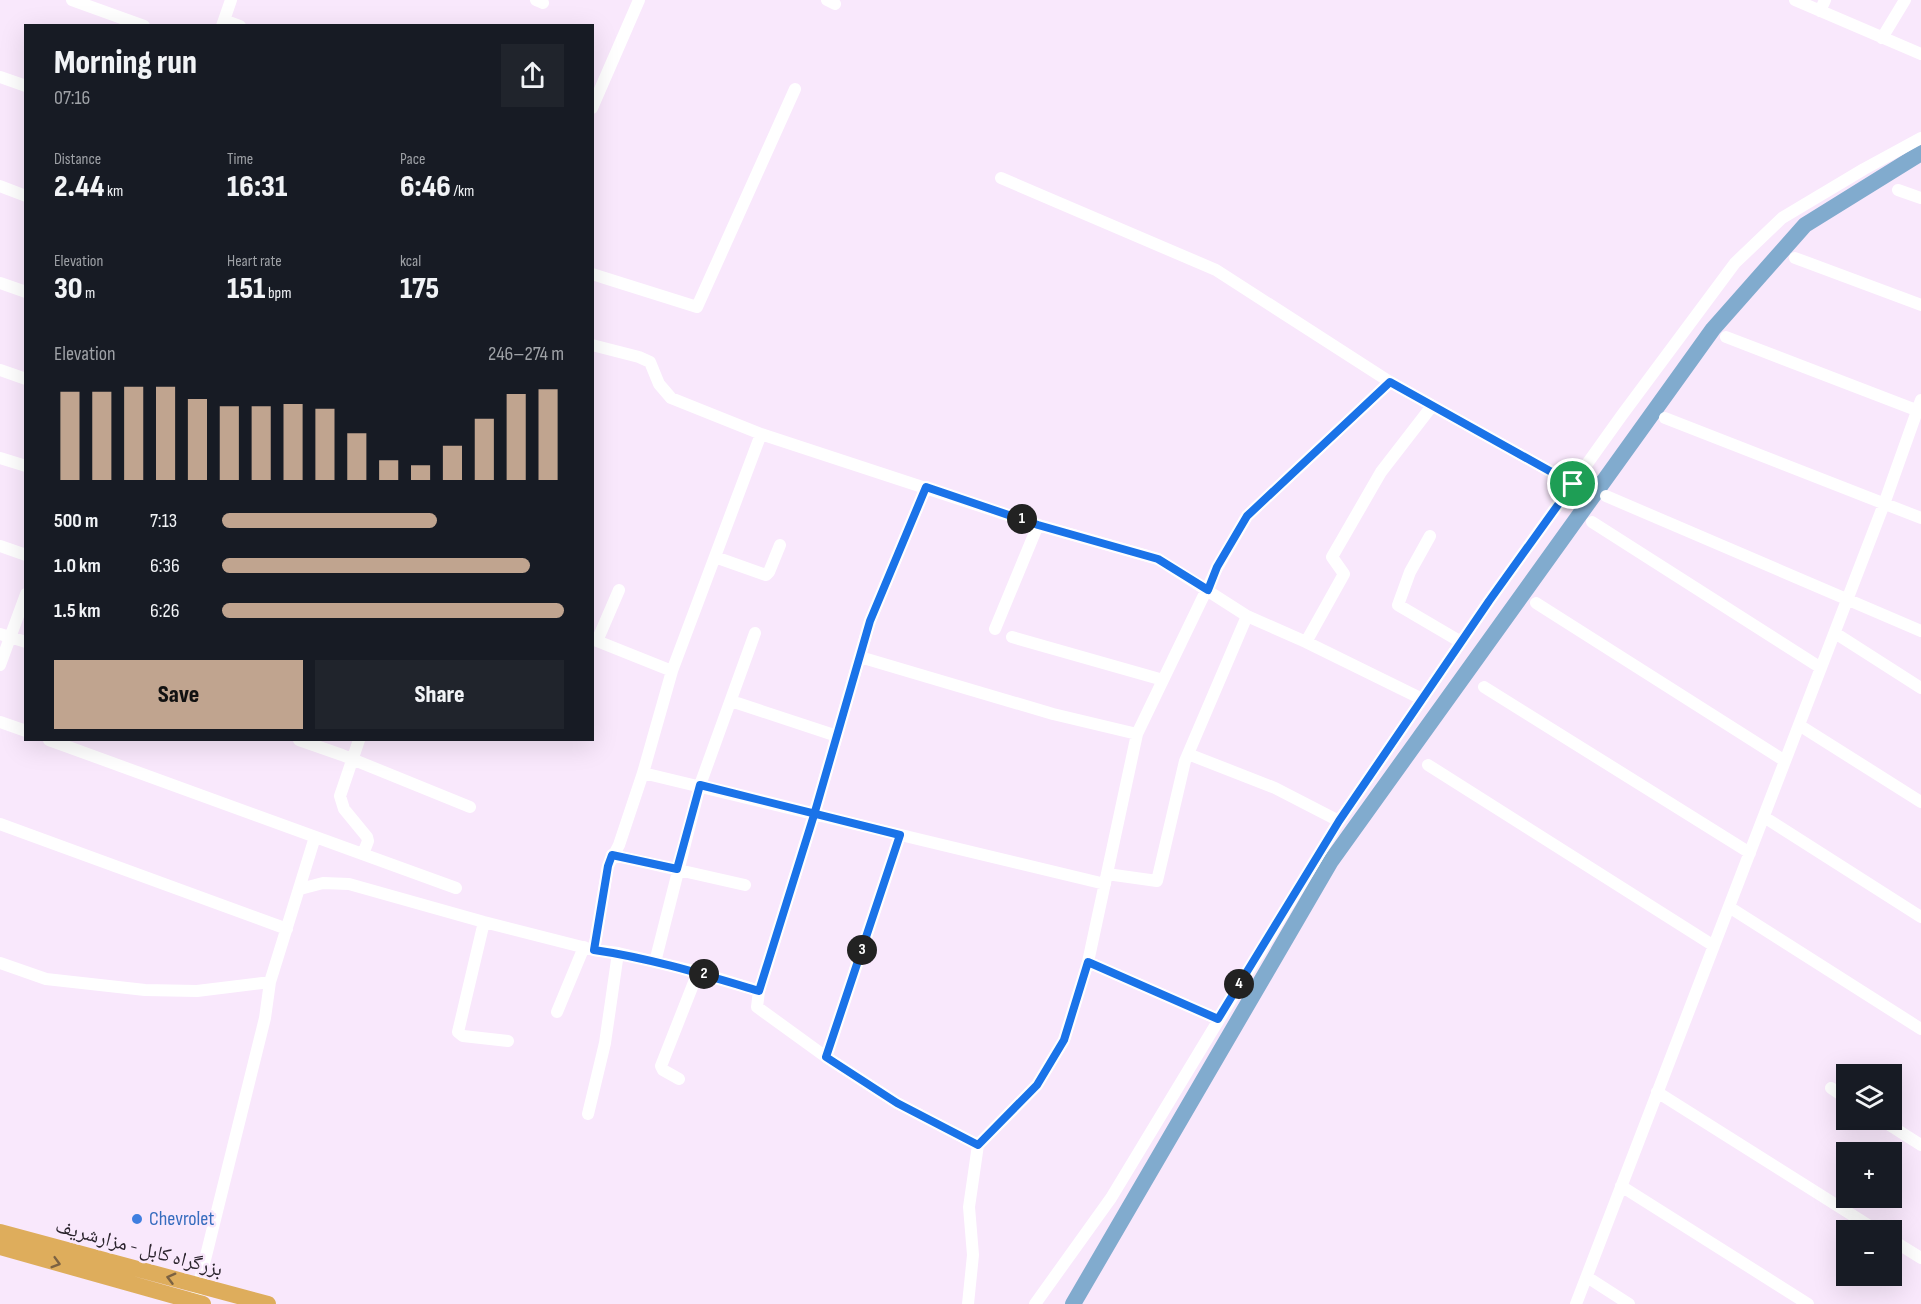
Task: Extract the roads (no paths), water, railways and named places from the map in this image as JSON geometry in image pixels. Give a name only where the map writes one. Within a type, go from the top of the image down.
[{"type":"highway","name":"بزرگراه کابل - مزارشریف","points":[[0,1232],[199,1297]]},
{"type":"highway","name":"بزرگراه کابل - مزارشریف","points":[[0,1247],[199,1297],[268,1304]]},
{"type":"street","points":[[72,0],[138,24]]},
{"type":"street","points":[[223,23],[231,0]]},
{"type":"street","points":[[594,103],[639,0]]},
{"type":"street","points":[[1795,0],[1823,6],[1882,38],[1921,54]]},
{"type":"street","points":[[1882,38],[1905,0]]},
{"type":"street","points":[[0,77],[24,85]]},
{"type":"street","points":[[594,275],[697,307],[795,89]]},
{"type":"street","points":[[1035,1304],[1112,1198],[1339,821],[1461,642],[1573,484],[1735,263],[1782,218],[1921,138]]},
{"type":"street","points":[[1001,178],[1216,270],[1390,382],[1573,484]]},
{"type":"street","points":[[0,186],[24,195]]},
{"type":"street","points":[[1898,190],[1921,198]]},
{"type":"street","points":[[1795,258],[1921,305]]},
{"type":"street","points":[[0,283],[24,291]]},
{"type":"street","points":[[1576,1304],[1919,408],[1726,337]]},
{"type":"street","points":[[594,346],[650,362],[659,384],[671,398],[761,434],[1038,525],[1158,559],[1247,616],[1422,699]]},
{"type":"street","points":[[0,370],[24,378]]},
{"type":"street","points":[[968,1304],[973,1256],[969,1207],[978,1145],[1037,1085],[1064,1040],[1088,962],[1137,734],[1208,590],[1217,567],[1247,516],[1390,382]]},
{"type":"street","points":[[1306,642],[1344,574],[1332,557],[1381,472],[1432,406]]},
{"type":"street","points":[[1665,418],[1921,518]]},
{"type":"street","points":[[557,1012],[589,948],[608,866],[619,845],[643,773],[672,671],[761,434]]},
{"type":"street","points":[[0,458],[24,465]]},
{"type":"street","points":[[926,487],[870,621],[814,815],[759,991],[758,1008],[826,1057],[897,1103],[978,1145]]},
{"type":"street","points":[[1606,496],[1921,631]]},
{"type":"street","points":[[1592,522],[1821,669]]},
{"type":"street","points":[[995,629],[1038,525]]},
{"type":"street","points":[[1430,536],[1410,572],[1398,605],[1461,642]]},
{"type":"street","points":[[715,557],[766,575],[780,545]]},
{"type":"street","points":[[0,546],[24,554]]},
{"type":"street","points":[[619,590],[595,640],[672,671]]},
{"type":"street","points":[[0,666],[5,635],[24,598]]},
{"type":"street","points":[[1536,603],[1785,761]]},
{"type":"street","points":[[643,773],[900,835],[1106,879],[1157,881],[1188,754],[1247,616]]},
{"type":"street","points":[[655,962],[700,785],[755,633]]},
{"type":"street","points":[[1834,633],[1921,688]]},
{"type":"street","points":[[5,635],[24,641]]},
{"type":"street","points":[[1011,637],[1163,680]]},
{"type":"street","points":[[860,657],[1053,714],[1137,734]]},
{"type":"street","points":[[1484,687],[1750,853]]},
{"type":"street","points":[[731,700],[837,736]]},
{"type":"street","points":[[0,722],[24,730]]},
{"type":"street","points":[[1799,725],[1921,802]]},
{"type":"street","points":[[52,741],[456,888]]},
{"type":"street","points":[[302,741],[470,807]]},
{"type":"street","points":[[359,741],[340,802],[367,837],[368,841],[363,854]]},
{"type":"street","points":[[1188,754],[1275,788],[1339,821]]},
{"type":"street","points":[[1428,765],[1714,946]]},
{"type":"street","points":[[1764,817],[1921,917]]},
{"type":"street","points":[[0,824],[287,929]]},
{"type":"street","points":[[826,1057],[900,835]]},
{"type":"street","points":[[199,1297],[265,1018],[270,982],[315,837]]},
{"type":"street","points":[[612,855],[745,885]]},
{"type":"street","points":[[300,889],[323,883],[349,884],[484,922],[698,972],[759,991]]},
{"type":"street","points":[[1729,907],[1921,1029]]},
{"type":"street","points":[[484,922],[458,1032],[463,1036],[508,1041]]},
{"type":"street","points":[[588,1114],[605,1043],[618,953]]},
{"type":"street","points":[[1088,962],[1218,1019]]},
{"type":"street","points":[[0,963],[46,979],[145,990],[197,991],[270,982]]},
{"type":"street","points":[[679,1079],[663,1070],[662,1066],[698,972]]},
{"type":"street","points":[[1831,1088],[1836,1091]]},
{"type":"street","points":[[1658,1092],[1860,1220]]},
{"type":"street","points":[[1897,1130],[1921,1145]]},
{"type":"street","points":[[1621,1186],[1808,1304]]},
{"type":"street","points":[[1902,1246],[1921,1258]]},
{"type":"street","points":[[1587,1277],[1629,1304]]},
{"type":"waterway","points":[[1073,1304],[1331,861],[1713,329],[1805,225],[1921,153]]},
{"type":"place","name":"Chevrolet","points":[[137,1219]]}]
